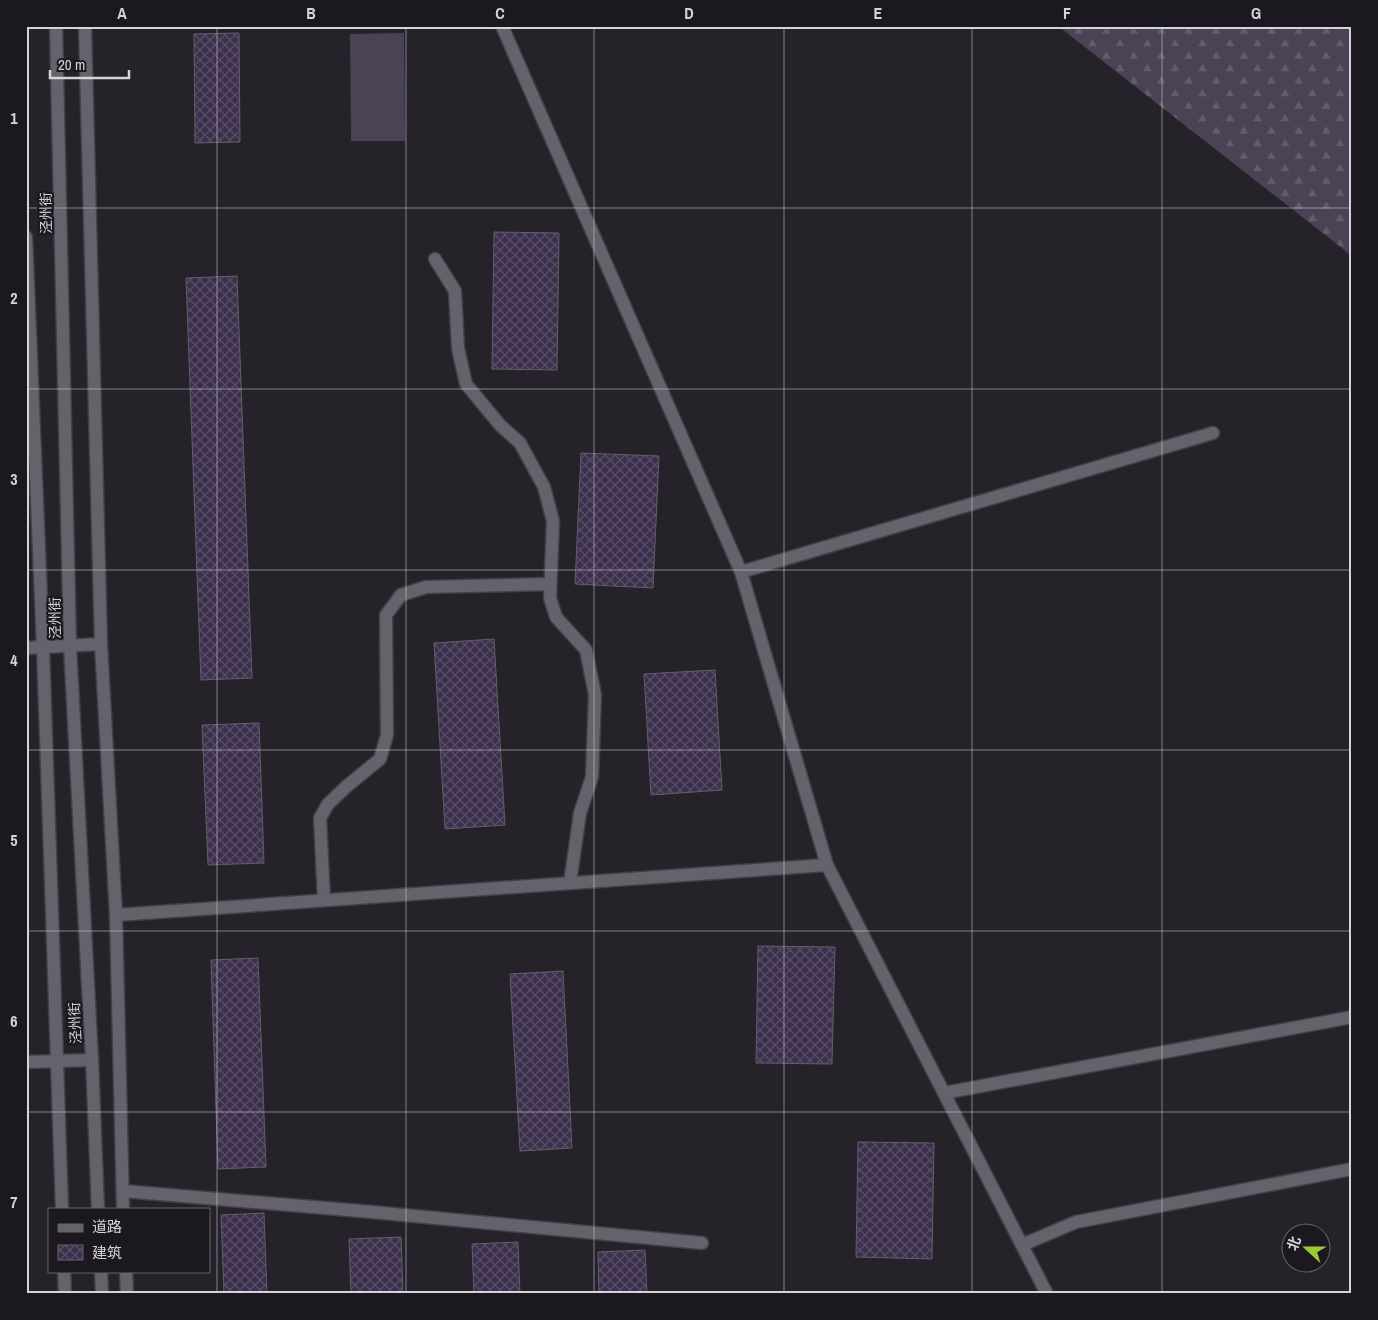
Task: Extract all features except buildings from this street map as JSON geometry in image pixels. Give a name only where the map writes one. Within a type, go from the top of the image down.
[{"type":"street","name":"泾州街","points":[[56,26],[70,646],[98,1208]]},
{"type":"street","points":[[85,26],[101,644],[116,914],[123,1208]]},
{"type":"street","points":[[502,26],[741,572],[827,866],[1047,1294]]},
{"type":"street","points":[[26,237],[43,647],[62,1208]]},
{"type":"street","points":[[436,259],[455,291],[458,348],[466,384],[500,425],[520,443],[544,487],[553,521],[550,598],[556,617],[586,650],[595,696],[592,777],[580,813],[570,883]]},
{"type":"street","points":[[741,572],[1213,433]]},
{"type":"street","points":[[324,900],[320,818],[328,804],[380,760],[387,735],[386,615],[401,595],[426,587],[550,584]]},
{"type":"street","points":[[26,648],[101,644]]},
{"type":"street","points":[[116,914],[827,866]]},
{"type":"street","points":[[944,1093],[1352,1017]]},
{"type":"street","points":[[26,1062],[92,1060]]},
{"type":"street","points":[[1022,1245],[1076,1222],[1352,1169]]},
{"type":"street","points":[[123,1191],[702,1243]]},
{"type":"street","points":[[64,1272],[65,1294]]},
{"type":"street","points":[[101,1272],[102,1294]]},
{"type":"street","points":[[126,1272],[127,1294]]},
{"type":"green space","points":[[1058,26],[1352,26],[1352,256]]},
{"type":"green space","points":[[404,33],[405,141],[351,141],[350,34]]}]
